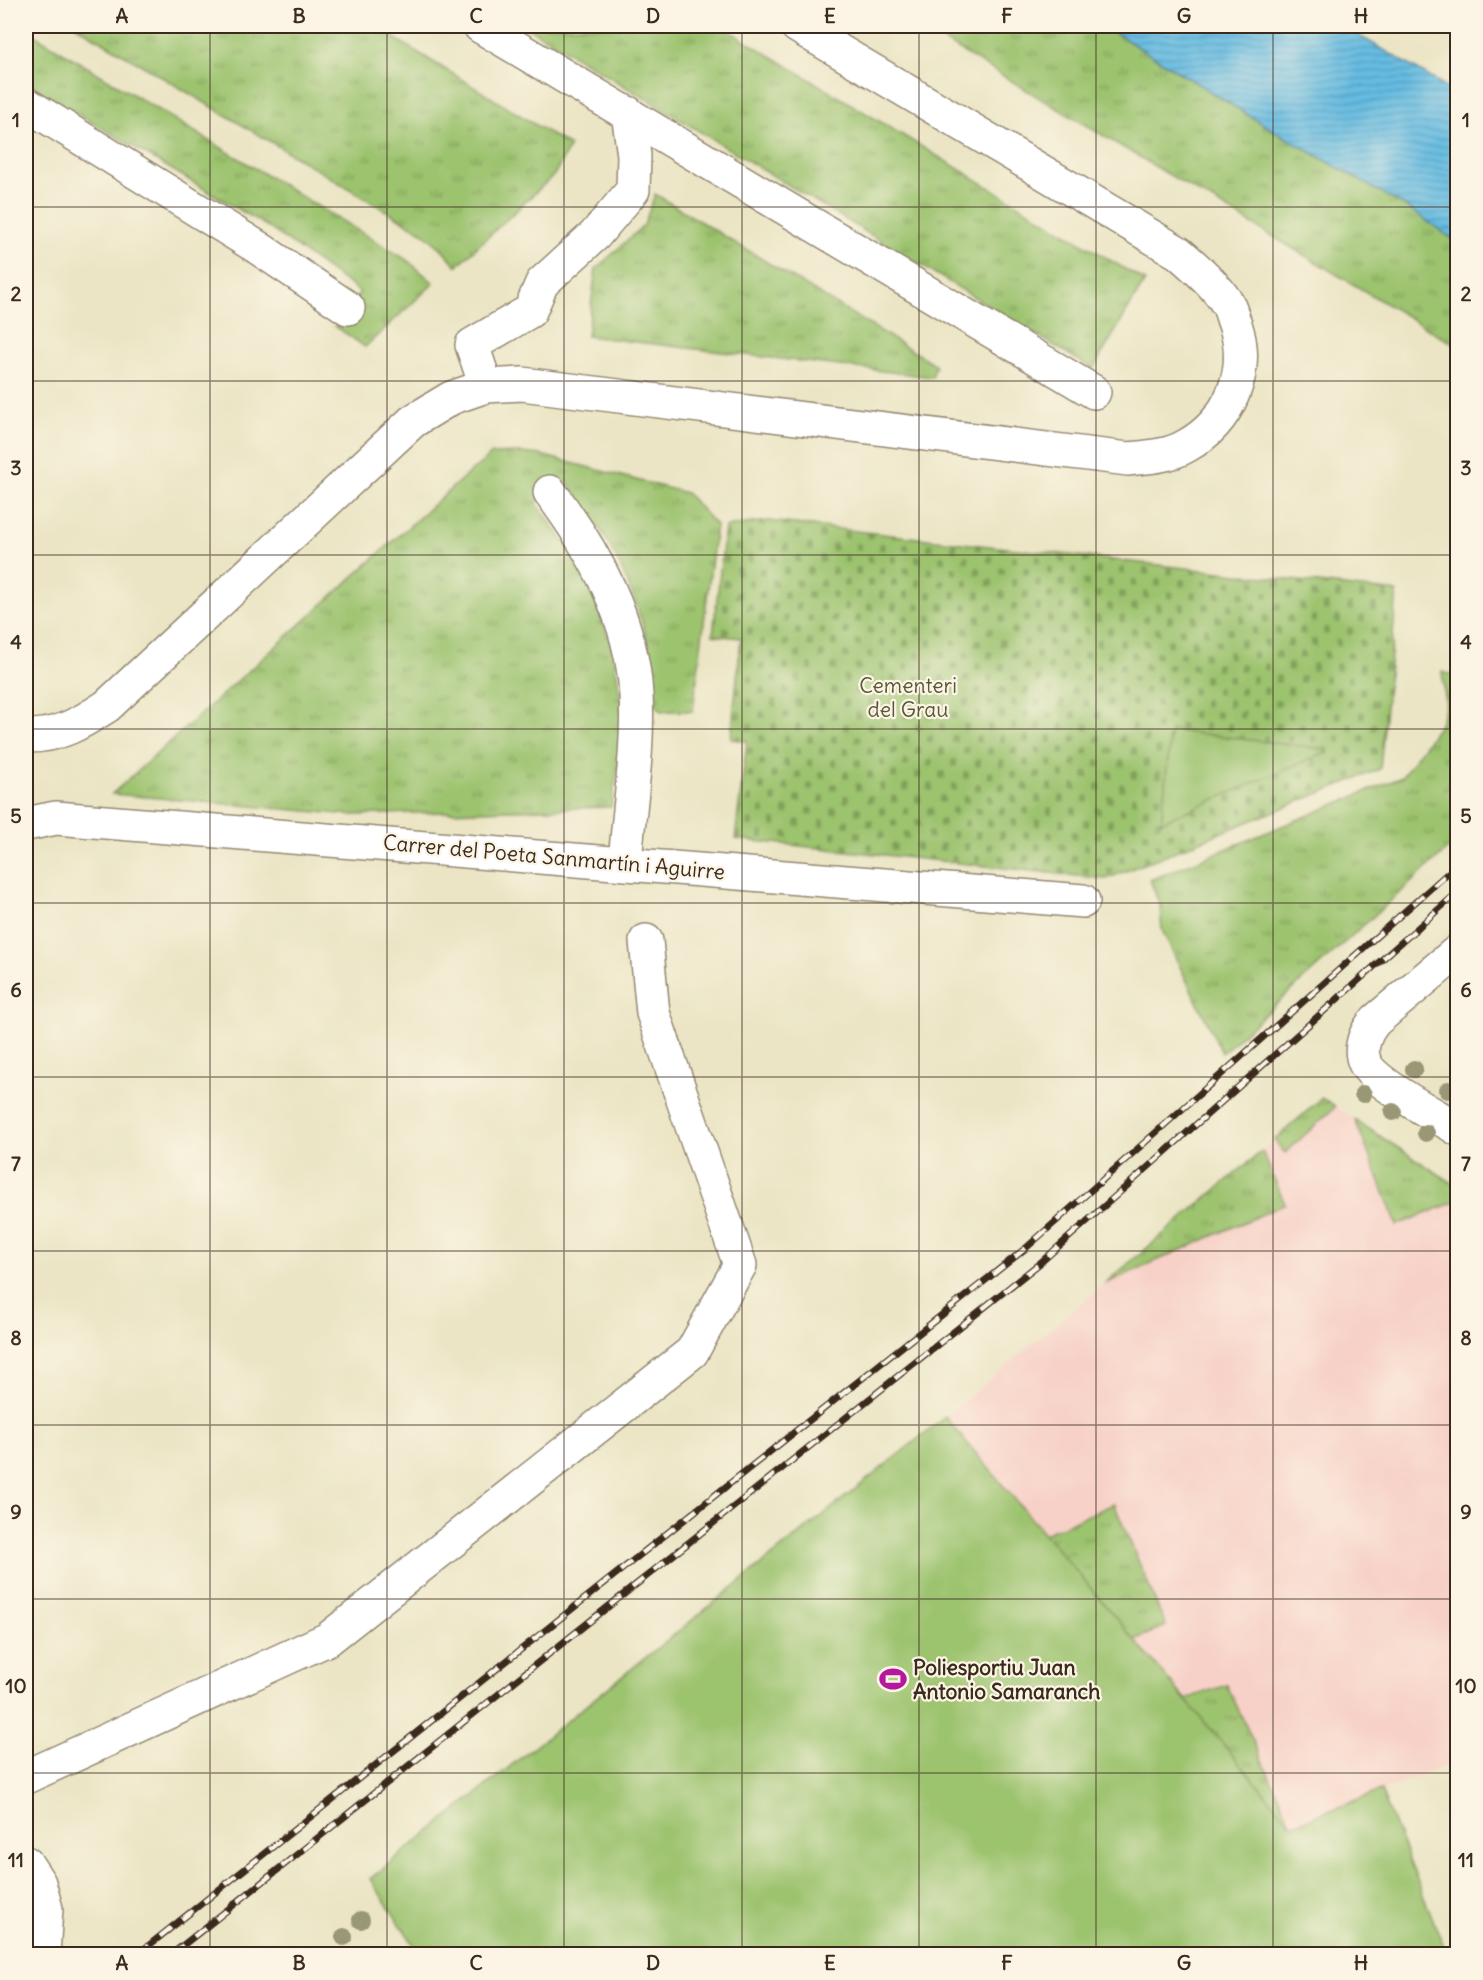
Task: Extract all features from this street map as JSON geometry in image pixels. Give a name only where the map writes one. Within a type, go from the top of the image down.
[{"type":"street","points":[[480,26],[1094,392]]},
{"type":"street","points":[[26,736],[38,737],[76,727],[107,706],[413,421],[451,398],[486,386],[522,384],[1128,459],[1158,456],[1186,446],[1209,429],[1231,402],[1241,369],[1240,340],[1228,304],[1207,277],[1179,253],[797,26]]},
{"type":"street","points":[[26,104],[257,248],[348,308]]},
{"type":"street","points":[[486,386],[472,345],[530,312],[542,283],[595,236],[633,190],[634,155],[628,113]]},
{"type":"street","points":[[550,492],[577,528],[600,569],[618,608],[631,651],[636,695],[636,734],[625,863]]},
{"type":"street","name":"Carrer del Poeta Sanmartín i Aguirre","points":[[26,824],[56,818],[1083,901]]},
{"type":"street","points":[[26,1777],[328,1639],[692,1352],[740,1264],[653,1013],[646,941]]},
{"type":"street","points":[[1458,951],[1367,1029],[1363,1052],[1365,1064],[1382,1082],[1458,1129]]},
{"type":"street","points":[[32,1873],[46,1910],[43,1954]]},
{"type":"shaded area","points":[[1322,1098],[1457,1186],[1457,1761],[1292,1826],[945,1417],[1257,1156]]},
{"type":"green space","points":[[76,26],[375,26],[570,146],[554,175],[457,266],[422,232]]},
{"type":"green space","points":[[525,26],[721,26],[1145,281],[1093,369]]},
{"type":"green space","points":[[919,26],[1104,26],[1271,129],[1408,208],[1457,242],[1457,346]]},
{"type":"green space","points":[[26,30],[407,260],[434,283],[365,347],[335,326],[360,292],[265,225],[26,83]]},
{"type":"green space","points":[[655,194],[936,365],[932,377],[587,336],[596,269],[644,225]]},
{"type":"green space","points":[[492,454],[541,455],[686,493],[716,525],[693,711],[661,711],[656,705],[651,660],[637,606],[619,563],[596,522],[567,481],[536,503],[554,527],[585,579],[608,636],[620,695],[622,726],[620,756],[611,807],[352,815],[112,794],[463,478]]},
{"type":"green space","name":"Cementeri del Grau","points":[[768,521],[1397,592],[1380,769],[1106,879],[735,839],[747,741],[731,739],[741,638],[713,635],[725,527]]},
{"type":"green space","points":[[1442,672],[1457,676],[1457,841],[1222,1053],[1162,930],[1160,905],[1150,880],[1402,777],[1440,724],[1446,706]]},
{"type":"green space","points":[[1171,730],[1324,749],[1327,752],[1161,822]]},
{"type":"green space","points":[[1322,1098],[1335,1107],[1285,1153],[1274,1140]]},
{"type":"green space","points":[[1355,1120],[1457,1186],[1457,1201],[1397,1225]]},
{"type":"green space","points":[[1262,1151],[1285,1204],[1104,1284]]},
{"type":"green space","name":"Poliesportiu Juan Antonio Samaranch","points":[[945,1417],[1292,1825],[1381,1791],[1447,1954],[420,1954],[370,1879]]},
{"type":"green space","points":[[1114,1504],[1166,1626],[1134,1640],[1044,1534]]},
{"type":"green space","points":[[1227,1685],[1292,1825],[1381,1791],[1248,1867],[1174,1687],[1185,1699]]},
{"type":"water","points":[[1104,26],[1343,26],[1457,93],[1457,242],[1408,208],[1271,129]]},
{"type":"railway","points":[[138,1954],[1026,1248],[1458,864]]},
{"type":"railway","points":[[172,1954],[1040,1263],[1458,892]]},
{"type":"place","name":"Poliesportiu Juan Antonio Samaranch","points":[[893,1679]]}]
